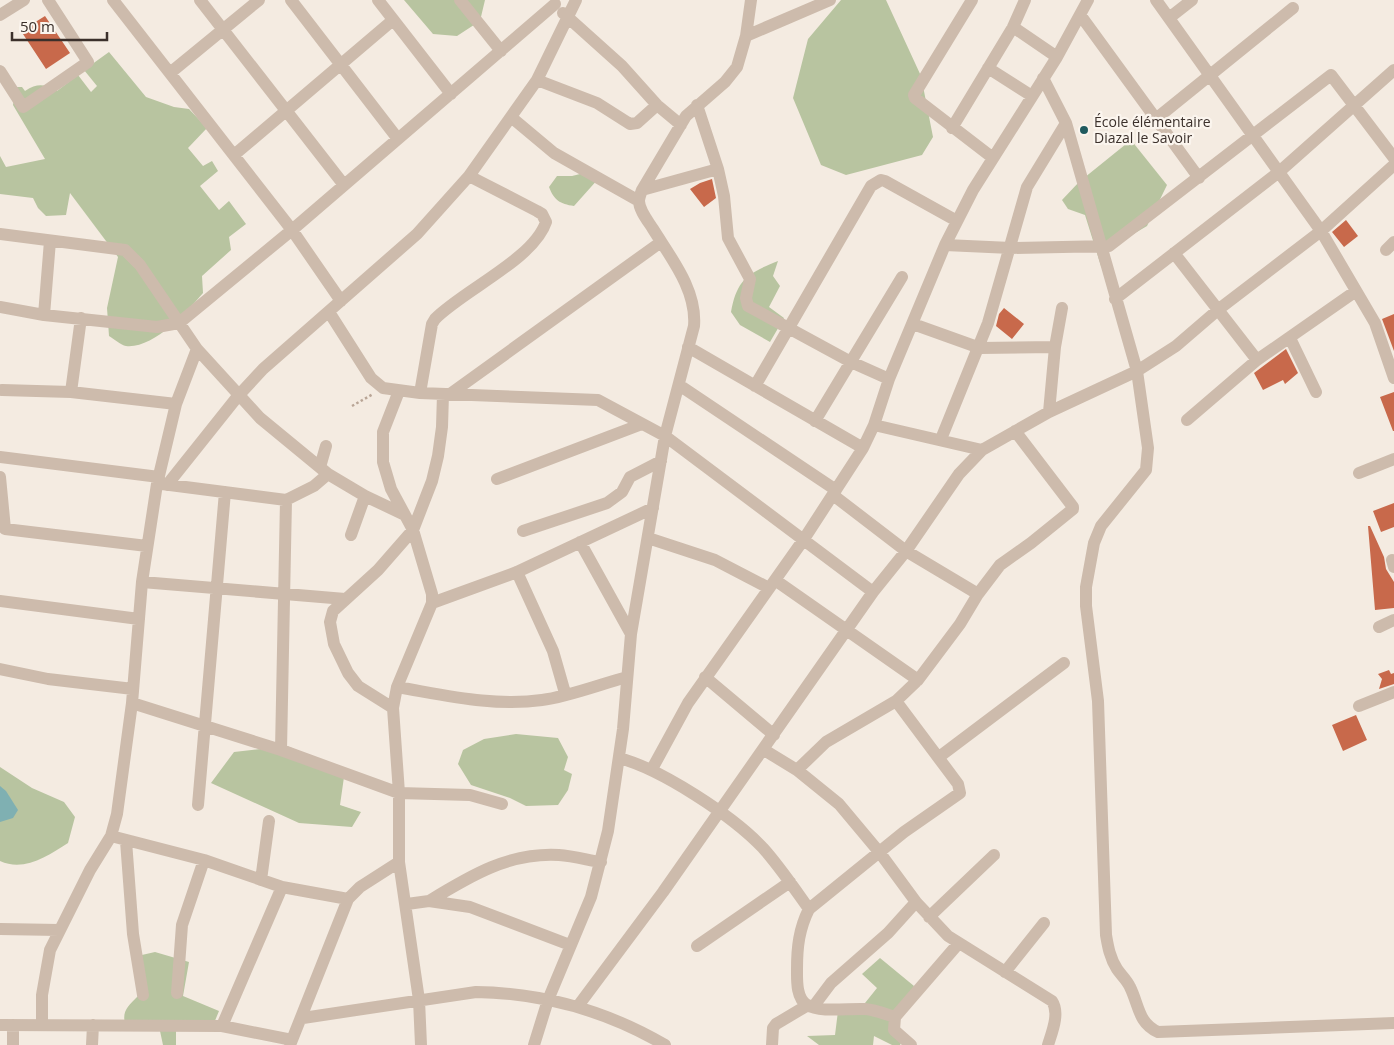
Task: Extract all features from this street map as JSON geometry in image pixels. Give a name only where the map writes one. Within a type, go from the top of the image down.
[{"type":"street","points":[[0,15],[24,0]]},
{"type":"street","points":[[0,71],[23,107],[88,62],[48,0]]},
{"type":"street","points":[[113,0],[292,230],[342,301]]},
{"type":"street","points":[[200,0],[344,185]]},
{"type":"street","points":[[170,73],[259,0]]},
{"type":"street","points":[[291,0],[398,139]]},
{"type":"street","points":[[378,0],[451,94]]},
{"type":"street","points":[[460,0],[501,51]]},
{"type":"street","points":[[161,482],[263,369],[417,234],[469,176],[537,80],[576,0]]},
{"type":"street","points":[[534,1045],[548,1000],[591,897],[601,862],[619,758],[631,634],[665,436],[695,313],[692,298],[645,216],[641,195],[681,125],[697,105],[732,74],[737,67],[746,36],[750,0]]},
{"type":"street","points":[[746,36],[830,0]]},
{"type":"street","points":[[972,0],[914,92],[915,98],[993,158]]},
{"type":"street","points":[[952,128],[1014,27],[1025,0]]},
{"type":"street","points":[[652,769],[688,703],[804,539],[863,448],[874,425],[889,379],[945,245],[957,221],[993,158],[1057,57],[1088,0]]},
{"type":"street","points":[[1156,0],[1321,231],[1375,323],[1394,378]]},
{"type":"street","points":[[1169,18],[1192,0]]},
{"type":"street","points":[[0,307],[44,315],[157,327],[178,323],[292,230],[501,51],[554,2],[568,18],[622,66],[657,105],[681,125]]},
{"type":"street","points":[[1157,118],[1293,8]]},
{"type":"street","points":[[1081,16],[1199,178]]},
{"type":"street","points":[[234,155],[393,20]]},
{"type":"street","points":[[1014,27],[1057,57]]},
{"type":"street","points":[[988,68],[1032,96]]},
{"type":"street","points":[[1115,299],[1279,172],[1355,106],[1389,83],[1394,70]]},
{"type":"street","points":[[945,245],[1011,248],[1109,246],[1331,75],[1394,158]]},
{"type":"street","points":[[1043,78],[1066,123],[1102,247],[1136,372],[1148,448],[1146,470],[1102,526],[1094,543],[1088,562],[1086,587],[1086,606],[1098,701],[1106,936],[1109,952],[1116,968],[1130,987],[1140,1014],[1148,1027],[1178,1039],[1394,1023]]},
{"type":"street","points":[[537,80],[598,103],[630,124],[637,123],[657,105]]},
{"type":"street","points":[[697,105],[718,170],[724,196],[728,238],[750,278],[746,298],[748,306],[851,362],[889,379]]},
{"type":"street","points":[[510,117],[554,153],[641,195],[718,170]]},
{"type":"street","points":[[941,439],[980,348],[1011,248],[1027,188],[1066,123]]},
{"type":"street","points":[[578,1006],[663,892],[718,810],[764,750],[873,592],[906,552],[959,474],[982,450],[1049,412],[1136,372],[1183,341],[1219,309],[1321,231],[1394,165]]},
{"type":"street","points":[[420,393],[432,324],[435,319],[514,259],[531,244],[546,222],[542,214],[537,211],[469,176]]},
{"type":"street","points":[[755,386],[871,186],[876,182],[885,181],[957,221]]},
{"type":"street","points":[[0,234],[125,250],[140,265],[197,349],[238,396],[283,438],[324,470],[366,496],[403,514]]},
{"type":"street","points":[[44,315],[50,241]]},
{"type":"street","points":[[393,708],[358,686],[348,673],[334,644],[330,622],[333,611],[378,570],[413,530],[432,481],[438,456],[447,394],[661,242]]},
{"type":"street","points":[[1174,253],[1257,360]]},
{"type":"street","points":[[815,421],[902,276]]},
{"type":"street","points":[[1187,420],[1257,360],[1356,291]]},
{"type":"street","points":[[1049,412],[1055,347],[1062,308]]},
{"type":"street","points":[[329,312],[371,378],[383,388],[399,392],[531,399],[598,400],[608,404],[665,436],[873,592]]},
{"type":"street","points":[[71,392],[81,318]]},
{"type":"street","points":[[913,324],[980,348],[1055,347]]},
{"type":"street","points":[[1290,338],[1316,392]]},
{"type":"street","points":[[688,347],[863,448]]},
{"type":"street","points":[[42,1025],[45,978],[50,950],[90,870],[111,836],[123,783],[147,546],[176,404],[197,349]]},
{"type":"street","points":[[678,386],[835,493],[906,552],[978,594]]},
{"type":"street","points":[[2,390],[71,392],[176,404]]},
{"type":"street","points":[[399,392],[383,432],[382,449],[386,473],[403,514],[413,530],[429,583],[432,603],[397,687],[393,708],[399,793],[399,862],[407,904],[421,1045]]},
{"type":"street","points":[[497,479],[642,424]]},
{"type":"street","points":[[874,425],[982,450]]},
{"type":"street","points":[[797,770],[826,742],[896,701],[918,680],[960,624],[978,594],[1000,565],[1031,544],[1070,512],[1073,507],[1014,431]]},
{"type":"street","points":[[0,457],[286,500],[314,486],[324,470],[326,446]]},
{"type":"street","points":[[1359,473],[1394,459]]},
{"type":"street","points":[[522,531],[607,503],[622,492],[630,478],[661,461]]},
{"type":"street","points":[[0,485],[5,529],[147,546]]},
{"type":"street","points":[[198,805],[225,492]]},
{"type":"street","points":[[352,535],[366,496]]},
{"type":"street","points":[[281,750],[286,500]]},
{"type":"street","points":[[432,603],[517,572],[653,508]]},
{"type":"street","points":[[648,538],[715,560],[772,584],[918,680]]},
{"type":"street","points":[[580,542],[631,634]]},
{"type":"street","points":[[517,572],[553,651],[565,694]]},
{"type":"street","points":[[142,582],[345,599]]},
{"type":"street","points":[[0,601],[139,619]]},
{"type":"street","points":[[1379,627],[1394,620]]},
{"type":"street","points":[[939,758],[1064,663]]},
{"type":"street","points":[[0,669],[133,690]]},
{"type":"street","points":[[397,687],[505,703],[544,700],[627,677]]},
{"type":"street","points":[[706,678],[774,735]]},
{"type":"street","points":[[1358,706],[1394,692]]},
{"type":"street","points":[[895,1017],[865,1009],[810,1006],[800,996],[797,981],[797,950],[800,926],[809,909],[904,832],[958,795],[960,790],[958,784],[896,701]]},
{"type":"street","points":[[132,703],[281,750],[399,793],[470,795],[502,804]]},
{"type":"street","points":[[764,750],[797,770],[839,804],[880,853],[916,902],[958,944],[1049,997],[1056,1006],[1056,1016],[1048,1045]]},
{"type":"street","points":[[619,758],[652,769],[718,810],[762,848],[809,909]]},
{"type":"street","points":[[261,880],[269,821]]},
{"type":"street","points":[[111,836],[204,860],[282,887],[348,898]]},
{"type":"street","points":[[126,841],[133,934],[143,995]]},
{"type":"street","points":[[429,901],[485,869],[519,857],[559,855],[601,862]]},
{"type":"street","points":[[929,917],[994,855]]},
{"type":"street","points":[[177,993],[182,925],[204,860]]},
{"type":"street","points":[[0,1025],[222,1026],[291,1042],[303,1018],[348,898],[360,887],[399,862]]},
{"type":"street","points":[[697,946],[790,882]]},
{"type":"street","points":[[222,1026],[282,887]]},
{"type":"street","points":[[407,904],[429,901],[470,907],[570,945]]},
{"type":"street","points":[[772,1045],[773,1028],[776,1024],[810,1006],[831,984],[888,933],[916,902]]},
{"type":"street","points":[[1005,972],[1044,923]]},
{"type":"street","points":[[0,929],[59,930]]},
{"type":"street","points":[[911,1045],[894,1030],[895,1017],[958,944]]},
{"type":"street","points":[[303,1018],[476,992],[497,992],[578,1006],[633,1026],[665,1045]]},
{"type":"street","points":[[13,1045],[14,1025]]},
{"type":"street","points":[[92,1025],[92,1045]]},
{"type":"path","points":[[352,406],[383,388]]},
{"type":"green space","points":[[404,0],[485,0],[480,21],[457,36],[433,34]]},
{"type":"green space","points":[[841,0],[886,0],[921,76],[933,137],[922,155],[846,175],[821,165],[793,98],[808,39]]},
{"type":"green space","points":[[109,52],[146,97],[174,107],[189,109],[207,128],[188,148],[203,166],[212,161],[218,171],[200,186],[219,210],[229,201],[246,224],[229,237],[231,250],[202,276],[203,293],[179,319],[158,336],[147,342],[126,346],[109,336],[107,308],[118,257],[70,193],[66,215],[46,216],[38,208],[33,198],[0,194],[0,156],[6,167],[45,159],[13,105],[16,87],[22,87],[25,91],[41,85],[57,91],[78,75],[91,92],[97,86],[84,70]]},
{"type":"green space","points":[[1131,140],[1167,185],[1147,226],[1108,249],[1101,266],[1085,215],[1068,209],[1062,200],[1079,182]]},
{"type":"green space","points":[[584,173],[599,178],[574,206],[561,203],[555,198],[549,187],[557,176],[572,176]]},
{"type":"green space","points":[[778,261],[773,276],[780,286],[769,307],[784,318],[770,342],[740,325],[731,312],[737,292],[746,279],[759,269]]},
{"type":"green space","points":[[516,734],[558,738],[568,757],[564,770],[572,774],[568,790],[558,805],[526,806],[510,798],[471,785],[458,764],[463,750],[484,739]]},
{"type":"green space","points":[[287,746],[345,770],[340,805],[361,812],[352,827],[299,823],[211,783],[234,752]]},
{"type":"green space","points":[[0,767],[32,788],[64,802],[75,817],[68,843],[52,853],[27,864],[9,864],[0,861]]},
{"type":"green space","points":[[155,952],[189,962],[183,996],[219,1011],[212,1028],[176,1028],[176,1045],[163,1045],[160,1031],[126,1027],[124,1017],[126,1010],[138,996],[133,957]]},
{"type":"green space","points":[[880,958],[914,986],[895,1029],[902,1041],[900,1045],[892,1045],[874,1036],[873,1045],[819,1045],[807,1036],[835,1035],[838,1011],[865,1003],[877,988],[862,974]]},
{"type":"water","points":[[0,786],[6,791],[18,810],[13,818],[0,822]]},
{"type":"building","points":[[45,16],[70,53],[46,69],[21,31]]},
{"type":"building","points":[[712,179],[716,198],[704,207],[690,189]]},
{"type":"building","points":[[1346,220],[1358,236],[1344,247],[1332,232]]},
{"type":"building","points":[[1004,308],[1024,324],[1012,339],[996,326],[999,314]]},
{"type":"building","points":[[1394,314],[1394,351],[1382,319]]},
{"type":"building","points":[[1286,349],[1298,373],[1285,384],[1283,380],[1263,390],[1254,373]]},
{"type":"building","points":[[1394,392],[1394,431],[1393,431],[1380,397]]},
{"type":"building","points":[[1394,503],[1394,527],[1381,532],[1373,511]]},
{"type":"building","points":[[1368,526],[1370,526],[1384,557],[1386,569],[1394,582],[1394,608],[1375,610]]},
{"type":"building","points":[[1389,670],[1391,674],[1394,673],[1394,684],[1379,689],[1382,679],[1378,674]]},
{"type":"building","points":[[1356,715],[1367,740],[1343,751],[1332,725]]},
{"type":"place","name":"École élémentaire Diazal le Savoir","points":[[1084,130]]}]
